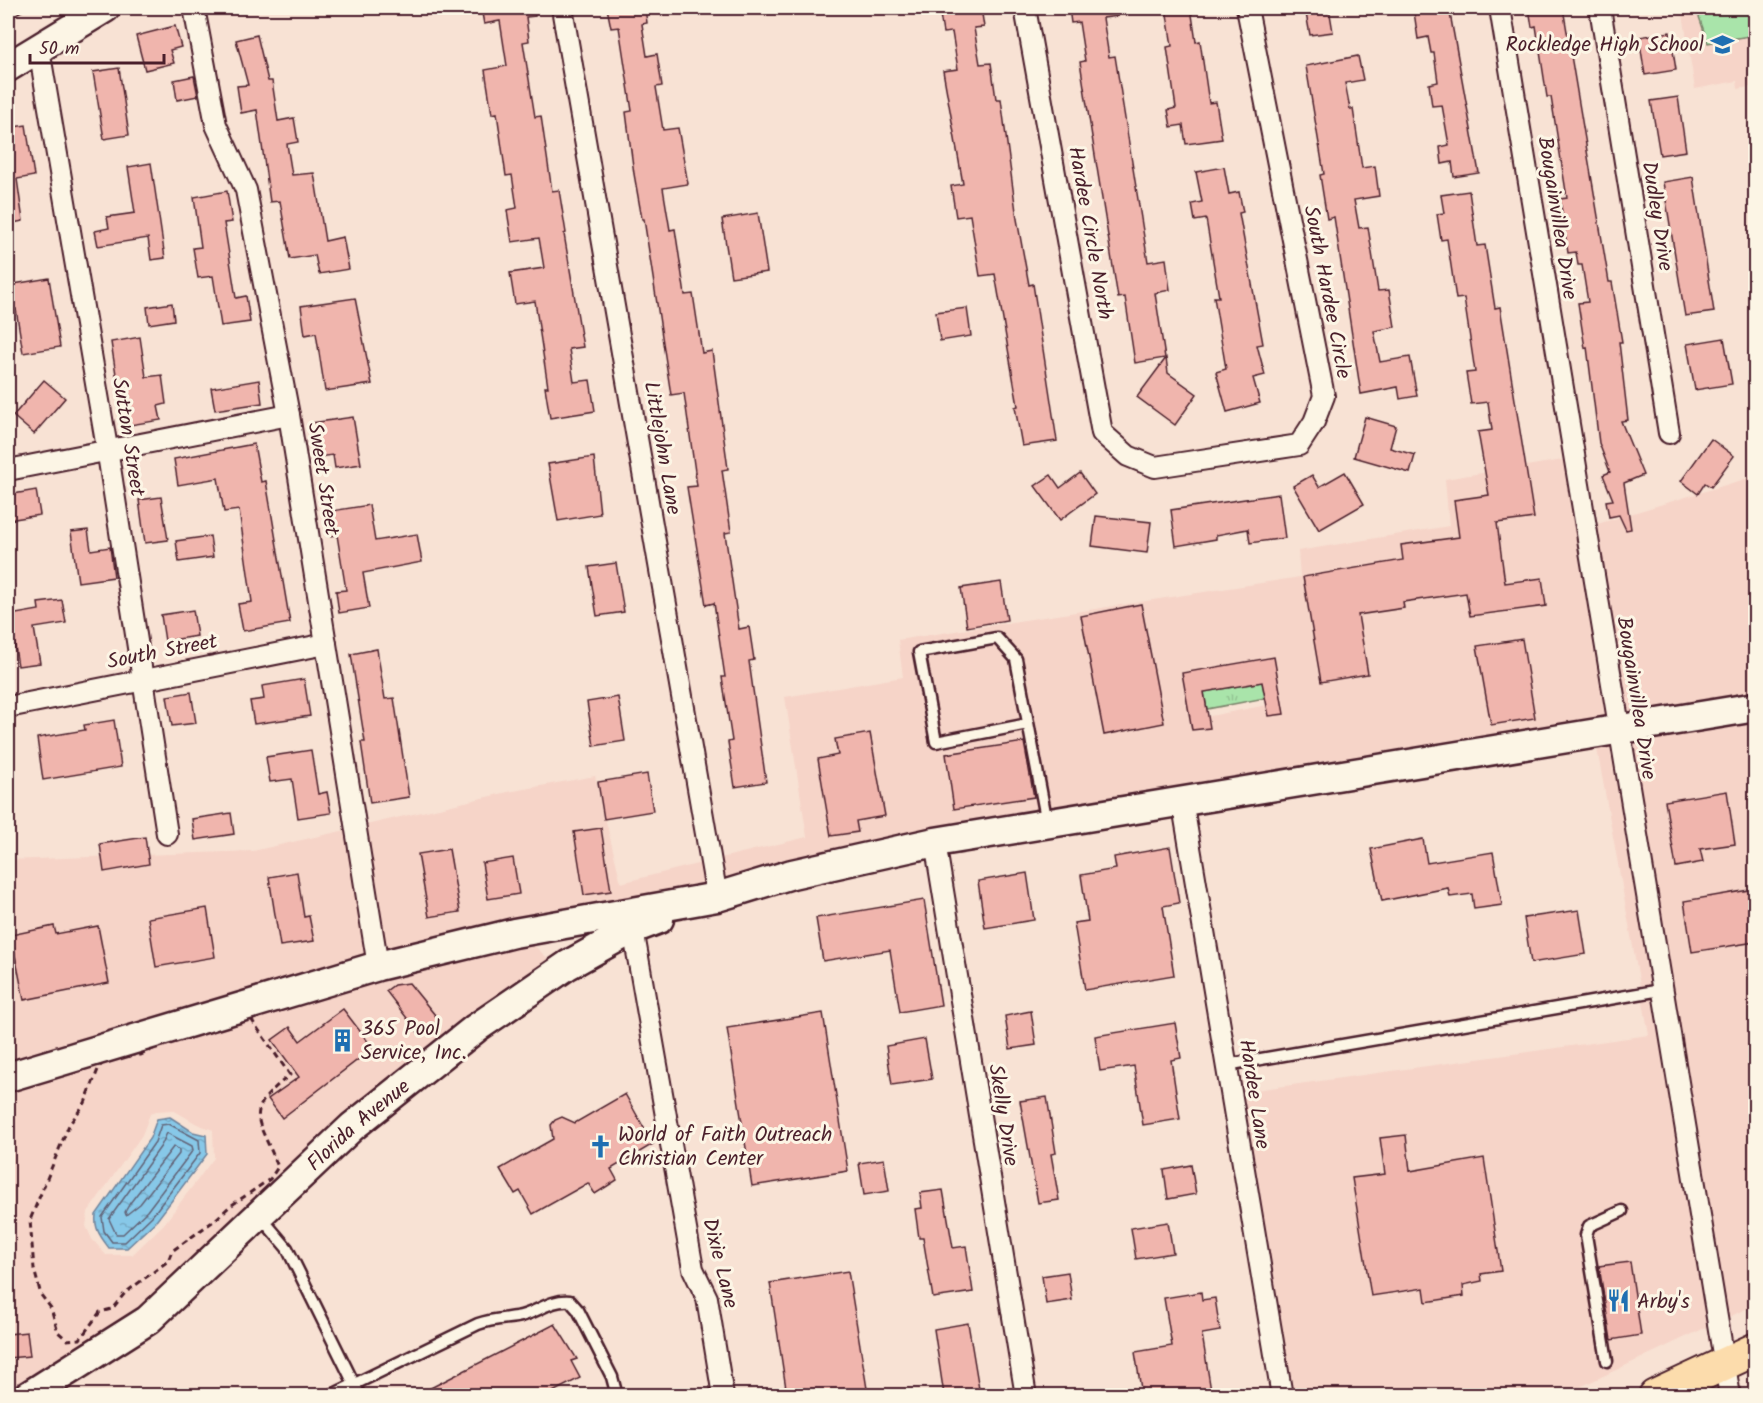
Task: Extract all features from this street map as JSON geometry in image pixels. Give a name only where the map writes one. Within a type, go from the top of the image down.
[{"type":"main road","points":[[1655,1395],[1755,1349]]},
{"type":"street","points":[[8,67],[105,8]]},
{"type":"street","name":"Sweet Street","points":[[194,8],[216,125],[246,190],[289,415],[378,966]]},
{"type":"street","name":"Littlejohn Lane","points":[[562,8],[717,897]]},
{"type":"street","name":"Hardee Circle North","points":[[1025,8],[1102,432],[1128,456]]},
{"type":"street","name":"South Hardee Circle","points":[[1128,456],[1155,467],[1299,445],[1314,422],[1324,396],[1247,8]]},
{"type":"street","name":"Bougainvillea Drive","points":[[1500,8],[1617,730],[1730,1395]]},
{"type":"street","name":"Dudley Drive","points":[[1600,8],[1669,433]]},
{"type":"street","name":"Sutton Street","points":[[39,49],[107,448],[168,834]]},
{"type":"street","points":[[8,470],[107,448],[289,415]]},
{"type":"street","name":"South Street","points":[[8,706],[142,678],[326,644]]},
{"type":"street","points":[[8,1077],[378,966],[514,933],[717,897],[792,874],[935,842],[1755,707]]},
{"type":"street","name":"Hardee Lane","points":[[1182,800],[1282,1395]]},
{"type":"street","name":"Skelly Drive","points":[[935,842],[1026,1395]]},
{"type":"street","name":"Florida Avenue","points":[[28,1395],[148,1320],[352,1126],[476,1028],[568,965],[633,929],[717,897]]},
{"type":"street","name":"Dixie Lane","points":[[633,929],[693,1269],[708,1298],[723,1395]]},
{"type":"street","points":[[514,933],[541,938],[568,965]]},
{"type":"lane","points":[[1028,724],[936,742],[920,652],[997,638],[1016,659],[1047,823]]},
{"type":"lane","points":[[1226,1065],[1661,990]]},
{"type":"lane","points":[[1607,1361],[1586,1235],[1589,1226],[1622,1211]]},
{"type":"lane","points":[[258,1215],[287,1248],[360,1395]]},
{"type":"lane","points":[[330,1395],[478,1324],[500,1317],[516,1317],[558,1300],[570,1301],[578,1310],[612,1377],[617,1395]]},
{"type":"path","points":[[8,17],[26,8]]},
{"type":"path","points":[[251,1019],[290,1075],[261,1101],[257,1121],[278,1167],[270,1179],[172,1251],[168,1261],[125,1293],[112,1309],[100,1312],[80,1339],[67,1340],[58,1332],[51,1308],[41,1295],[34,1269],[30,1220],[69,1125],[85,1103],[104,1062],[127,1055],[141,1055],[157,1047],[251,1019]]},
{"type":"shaded area","name":"Rockledge High School","points":[[1682,8],[1755,8],[1755,86],[1738,89],[1737,81],[1695,89]]},
{"type":"shaded area","points":[[1563,460],[1606,723],[726,885],[721,858],[807,837],[785,697],[903,677],[898,640],[1300,577],[1298,551],[1449,526],[1445,479]],"holes":[[[1203,684],[1274,696],[1272,703],[1267,705],[1205,717]]]},
{"type":"shaded area","points":[[1755,476],[1755,698],[1626,719],[1594,525]]},
{"type":"shaded area","points":[[1755,716],[1756,1304],[1727,1318],[1629,737]]},
{"type":"shaded area","points":[[1609,741],[1707,1327],[1563,1395],[1292,1395],[1238,1076],[1242,1092],[1649,1035],[1596,743]]},
{"type":"shaded area","points":[[595,776],[621,883],[701,863],[706,889],[387,954],[366,825],[508,792]]},
{"type":"shaded area","points":[[346,830],[367,960],[8,1067],[8,860],[253,851]]},
{"type":"shaded area","points":[[514,942],[535,946],[553,964],[141,1313],[39,1379],[8,1395],[8,1086],[164,1038]],"holes":[[[173,1110],[213,1130],[214,1158],[164,1224],[132,1255],[106,1255],[92,1239],[86,1226],[88,1212],[142,1135],[150,1114],[156,1111]]]},
{"type":"green space","points":[[1696,8],[1755,8],[1755,35],[1708,43]]},
{"type":"green space","points":[[1262,682],[1265,698],[1207,709],[1204,692]]},
{"type":"water","points":[[170,1117],[193,1132],[206,1135],[207,1154],[157,1220],[127,1248],[109,1248],[97,1229],[96,1215],[150,1138],[157,1119]]},
{"type":"building","points":[[481,8],[534,8],[535,16],[526,17],[529,41],[523,42],[535,117],[541,116],[552,191],[559,190],[566,233],[564,234],[583,347],[569,349],[574,382],[590,380],[595,411],[550,418],[545,387],[548,387],[535,301],[515,304],[510,273],[544,268],[539,238],[512,242],[507,210],[517,208],[512,175],[506,176],[497,113],[492,114],[485,70],[507,66],[500,21],[484,24]]},
{"type":"building","points":[[607,8],[645,8],[647,23],[642,24],[647,56],[657,54],[662,86],[656,87],[663,130],[678,128],[688,184],[663,188],[670,230],[675,229],[685,295],[693,294],[702,353],[712,351],[728,469],[722,470],[731,532],[725,533],[739,629],[749,627],[754,660],[749,661],[766,782],[735,787],[728,742],[732,741],[722,677],[725,677],[714,603],[706,605],[687,487],[697,486],[684,393],[671,395],[644,219],[642,219],[634,174],[626,112],[632,111],[619,27],[611,28]]},
{"type":"building","points":[[939,8],[981,8],[984,27],[974,28],[980,64],[991,63],[996,99],[1001,99],[1017,219],[1029,285],[1033,284],[1057,441],[1022,446],[1015,407],[1018,406],[995,274],[980,276],[970,215],[956,217],[951,186],[963,184],[943,71],[958,69],[952,32],[943,33]]},
{"type":"building","points":[[1069,8],[1117,8],[1118,16],[1103,18],[1109,57],[1115,56],[1148,262],[1166,259],[1170,290],[1155,293],[1165,358],[1135,363],[1125,297],[1118,298],[1080,62],[1085,61],[1079,22],[1071,23]]},
{"type":"building","points":[[1166,8],[1191,8],[1196,42],[1200,41],[1209,103],[1216,102],[1222,139],[1186,144],[1183,125],[1171,127],[1168,110],[1176,108],[1167,47],[1172,46]]},
{"type":"building","points":[[1305,8],[1329,8],[1333,32],[1310,35]]},
{"type":"building","points":[[1449,8],[1479,173],[1454,177],[1452,162],[1442,164],[1440,147],[1449,145],[1442,105],[1432,106],[1429,84],[1438,82],[1434,53],[1431,53],[1428,37],[1418,39],[1414,12]]},
{"type":"building","points":[[1529,8],[1563,8],[1609,282],[1612,282],[1622,342],[1619,342],[1628,420],[1621,421],[1643,475],[1624,483],[1631,529],[1626,530],[1619,515],[1609,517],[1606,501],[1613,500],[1603,475],[1610,472],[1599,443],[1587,347],[1585,348],[1578,303],[1588,302],[1582,265],[1578,265],[1576,252],[1568,253],[1560,199],[1567,198],[1551,97],[1547,97],[1536,26],[1532,27]]},
{"type":"building","points":[[175,26],[181,47],[170,50],[174,63],[145,70],[136,36]]},
{"type":"building","points":[[1670,32],[1676,70],[1645,75],[1639,37]]},
{"type":"building","points":[[257,35],[268,81],[272,81],[278,121],[294,118],[298,142],[287,144],[292,175],[314,173],[325,241],[343,237],[349,269],[319,274],[315,255],[290,259],[280,201],[270,202],[257,110],[241,113],[237,86],[248,85],[236,40]]},
{"type":"building","points":[[1358,56],[1363,80],[1345,83],[1350,109],[1353,109],[1362,168],[1375,166],[1379,196],[1354,200],[1359,228],[1368,227],[1378,291],[1389,290],[1395,327],[1374,331],[1380,362],[1410,357],[1417,396],[1400,399],[1398,387],[1361,394],[1334,217],[1327,219],[1320,175],[1324,174],[1306,66]]},
{"type":"building","points":[[119,68],[129,135],[104,139],[93,72]]},
{"type":"building","points":[[194,76],[198,96],[177,100],[174,80]]},
{"type":"building","points":[[1678,97],[1686,151],[1660,155],[1651,101]]},
{"type":"building","points":[[26,125],[34,176],[17,179],[23,221],[8,224],[8,128]]},
{"type":"building","points":[[151,163],[165,258],[151,260],[148,238],[98,246],[95,231],[109,228],[107,217],[135,213],[128,167]]},
{"type":"building","points":[[1224,167],[1229,194],[1239,192],[1243,212],[1239,213],[1263,344],[1257,345],[1265,375],[1253,378],[1260,403],[1227,412],[1216,372],[1226,369],[1214,297],[1219,297],[1206,219],[1195,221],[1192,204],[1202,202],[1196,172]]},
{"type":"building","points":[[1693,177],[1714,312],[1685,316],[1663,182]]},
{"type":"building","points":[[227,191],[232,222],[224,223],[236,298],[246,296],[250,322],[221,326],[213,276],[198,278],[193,248],[201,247],[194,197]]},
{"type":"building","points":[[1469,191],[1477,246],[1485,245],[1495,308],[1500,307],[1534,518],[1497,523],[1505,583],[1542,578],[1546,606],[1470,616],[1466,593],[1403,602],[1404,608],[1358,615],[1368,674],[1321,682],[1303,577],[1403,560],[1401,545],[1459,537],[1454,500],[1489,495],[1478,432],[1492,430],[1488,402],[1471,404],[1466,373],[1475,372],[1464,298],[1456,299],[1447,239],[1441,240],[1437,214],[1444,213],[1441,195]]},
{"type":"building","points":[[758,213],[767,272],[731,277],[722,219]]},
{"type":"building","points":[[49,278],[60,347],[23,353],[16,309],[8,311],[8,285]]},
{"type":"building","points":[[355,298],[372,384],[325,391],[316,333],[305,335],[301,306]]},
{"type":"building","points":[[172,303],[174,320],[149,324],[147,307]]},
{"type":"building","points":[[967,308],[971,336],[940,341],[936,312]]},
{"type":"building","points":[[140,337],[146,377],[162,375],[166,404],[158,406],[161,420],[124,426],[111,342]]},
{"type":"building","points":[[1724,338],[1732,384],[1695,390],[1687,344]]},
{"type":"building","points":[[1166,358],[1168,373],[1197,394],[1175,425],[1137,397]]},
{"type":"building","points":[[44,380],[65,398],[34,434],[13,416]]},
{"type":"building","points":[[259,380],[262,403],[215,410],[211,388]]},
{"type":"building","points":[[353,417],[361,464],[335,468],[333,455],[317,457],[312,423]]},
{"type":"building","points":[[1365,417],[1396,426],[1390,448],[1415,455],[1410,473],[1354,457]]},
{"type":"building","points":[[1711,439],[1734,456],[1711,487],[1705,483],[1698,494],[1681,481]]},
{"type":"building","points":[[254,444],[261,482],[266,481],[290,623],[243,631],[238,604],[252,602],[239,510],[224,512],[218,478],[178,485],[174,459]]},
{"type":"building","points":[[594,457],[600,514],[558,521],[548,464]]},
{"type":"building","points":[[1345,472],[1364,504],[1319,530],[1293,486],[1312,475],[1319,487]]},
{"type":"building","points":[[1080,473],[1095,494],[1060,520],[1035,486],[1051,475],[1060,488]]},
{"type":"building","points":[[36,490],[40,515],[8,520],[8,495]]},
{"type":"building","points":[[1279,494],[1285,538],[1250,543],[1248,529],[1216,535],[1216,539],[1176,546],[1171,510]]},
{"type":"building","points":[[161,497],[168,540],[145,543],[139,500]]},
{"type":"building","points":[[369,505],[375,541],[417,534],[422,562],[363,573],[369,608],[339,613],[336,591],[346,590],[337,535],[329,536],[325,512]]},
{"type":"building","points":[[1096,516],[1151,522],[1147,553],[1092,546]]},
{"type":"building","points":[[88,530],[91,550],[110,547],[114,577],[78,582],[71,532]]},
{"type":"building","points":[[210,536],[213,557],[179,562],[176,541]]},
{"type":"building","points":[[616,563],[624,612],[597,616],[589,567]]},
{"type":"building","points":[[1001,582],[1007,620],[967,627],[961,588]]},
{"type":"building","points":[[62,600],[66,623],[34,628],[40,663],[18,666],[10,615],[39,610],[38,603]]},
{"type":"building","points":[[1141,604],[1164,723],[1104,735],[1081,616]]},
{"type":"building","points":[[193,610],[197,636],[165,641],[161,615]]},
{"type":"building","points":[[1522,639],[1535,718],[1491,725],[1477,646]]},
{"type":"building","points":[[377,649],[385,699],[394,698],[409,797],[370,803],[361,742],[365,742],[351,654]]},
{"type":"building","points":[[1274,657],[1284,714],[1269,716],[1262,682],[1204,692],[1210,728],[1192,730],[1182,673]]},
{"type":"building","points":[[304,679],[310,716],[254,724],[250,701],[264,699],[262,686]]},
{"type":"building","points":[[191,692],[196,723],[172,726],[167,696]]},
{"type":"building","points":[[618,697],[625,741],[594,746],[587,702]]},
{"type":"building","points":[[114,720],[121,767],[43,780],[37,738],[85,730],[84,725]]},
{"type":"building","points":[[870,733],[885,816],[856,821],[858,832],[831,836],[818,759],[838,755],[835,739]]},
{"type":"building","points":[[1024,742],[1034,797],[954,809],[946,754]]},
{"type":"building","points":[[311,750],[318,794],[327,792],[331,813],[298,818],[292,779],[270,782],[266,757]]},
{"type":"building","points":[[647,774],[653,811],[604,819],[598,782]]},
{"type":"building","points":[[1727,791],[1735,844],[1700,849],[1703,862],[1676,867],[1665,801]]},
{"type":"building","points":[[231,813],[234,834],[195,840],[192,819]]},
{"type":"building","points":[[601,828],[611,891],[584,895],[574,832]]},
{"type":"building","points":[[145,837],[149,864],[104,872],[100,844]]},
{"type":"building","points":[[1423,839],[1427,863],[1493,852],[1502,905],[1474,909],[1472,894],[1450,897],[1448,888],[1382,901],[1371,849]]},
{"type":"building","points":[[1170,847],[1179,903],[1163,906],[1174,975],[1085,990],[1074,923],[1088,921],[1081,875],[1116,869],[1114,857]]},
{"type":"building","points":[[449,849],[460,912],[429,917],[418,854]]},
{"type":"building","points":[[513,858],[519,894],[488,899],[482,863]]},
{"type":"building","points":[[297,872],[304,917],[309,916],[314,941],[280,946],[269,877]]},
{"type":"building","points":[[1027,873],[1034,920],[985,928],[978,881]]},
{"type":"building","points":[[1755,889],[1755,942],[1692,952],[1684,901]]},
{"type":"building","points":[[924,900],[941,1005],[900,1012],[890,950],[823,961],[816,918]]},
{"type":"building","points":[[207,908],[215,957],[156,967],[148,918]]},
{"type":"building","points":[[1579,910],[1586,954],[1531,963],[1524,918]]},
{"type":"building","points":[[54,926],[56,934],[98,926],[109,983],[24,1000],[11,935]]},
{"type":"building","points":[[409,983],[439,1020],[420,1035],[386,991],[394,985]]},
{"type":"building","points":[[343,1009],[373,1048],[282,1118],[268,1099],[299,1077],[272,1040],[290,1027],[300,1041]]},
{"type":"building","points":[[1031,1011],[1036,1045],[1010,1049],[1005,1016]]},
{"type":"building","points":[[823,1013],[848,1171],[752,1186],[727,1028]]},
{"type":"building","points":[[1175,1023],[1181,1058],[1171,1060],[1180,1119],[1143,1125],[1134,1066],[1100,1071],[1095,1036]]},
{"type":"building","points":[[925,1039],[932,1079],[892,1085],[886,1046]]},
{"type":"building","points":[[625,1094],[653,1144],[611,1169],[617,1180],[595,1194],[588,1183],[533,1214],[520,1191],[515,1194],[500,1169],[553,1139],[551,1125],[555,1120],[562,1117],[575,1123]]},
{"type":"building","points":[[1047,1097],[1056,1153],[1051,1154],[1059,1200],[1038,1203],[1020,1101]]},
{"type":"building","points":[[1406,1135],[1410,1171],[1484,1158],[1501,1271],[1481,1274],[1482,1281],[1463,1285],[1464,1296],[1426,1302],[1424,1288],[1371,1296],[1352,1178],[1385,1174],[1380,1138]]},
{"type":"building","points":[[884,1159],[889,1191],[864,1195],[859,1163]]},
{"type":"building","points":[[1191,1165],[1196,1194],[1168,1199],[1164,1170]]},
{"type":"building","points":[[943,1190],[953,1248],[966,1246],[973,1292],[933,1298],[923,1238],[919,1238],[915,1209],[922,1208],[920,1193]]},
{"type":"building","points":[[1168,1222],[1173,1253],[1136,1259],[1131,1228]]},
{"type":"building","name":"Arby's","points":[[1630,1262],[1641,1335],[1611,1340],[1599,1266]]},
{"type":"building","points":[[848,1271],[868,1395],[787,1395],[770,1283]]},
{"type":"building","points":[[1068,1272],[1072,1300],[1046,1304],[1042,1276]]},
{"type":"building","points":[[1201,1292],[1202,1300],[1215,1298],[1220,1331],[1202,1334],[1211,1391],[1184,1395],[1142,1395],[1135,1352],[1172,1346],[1164,1298]]},
{"type":"building","points":[[968,1323],[980,1395],[944,1395],[934,1329]]},
{"type":"building","points":[[555,1324],[577,1359],[571,1361],[580,1378],[547,1395],[417,1395]]},
{"type":"building","points":[[27,1332],[30,1356],[8,1358],[8,1334]]},
{"type":"place","name":"Rockledge High School","points":[[1722,44]]},
{"type":"place","name":"365 Pool Service, Inc.","points":[[343,1040]]},
{"type":"place","name":"World of Faith Outreach Christian Center","points":[[600,1146]]},
{"type":"place","name":"Arby's","points":[[1619,1301]]}]
